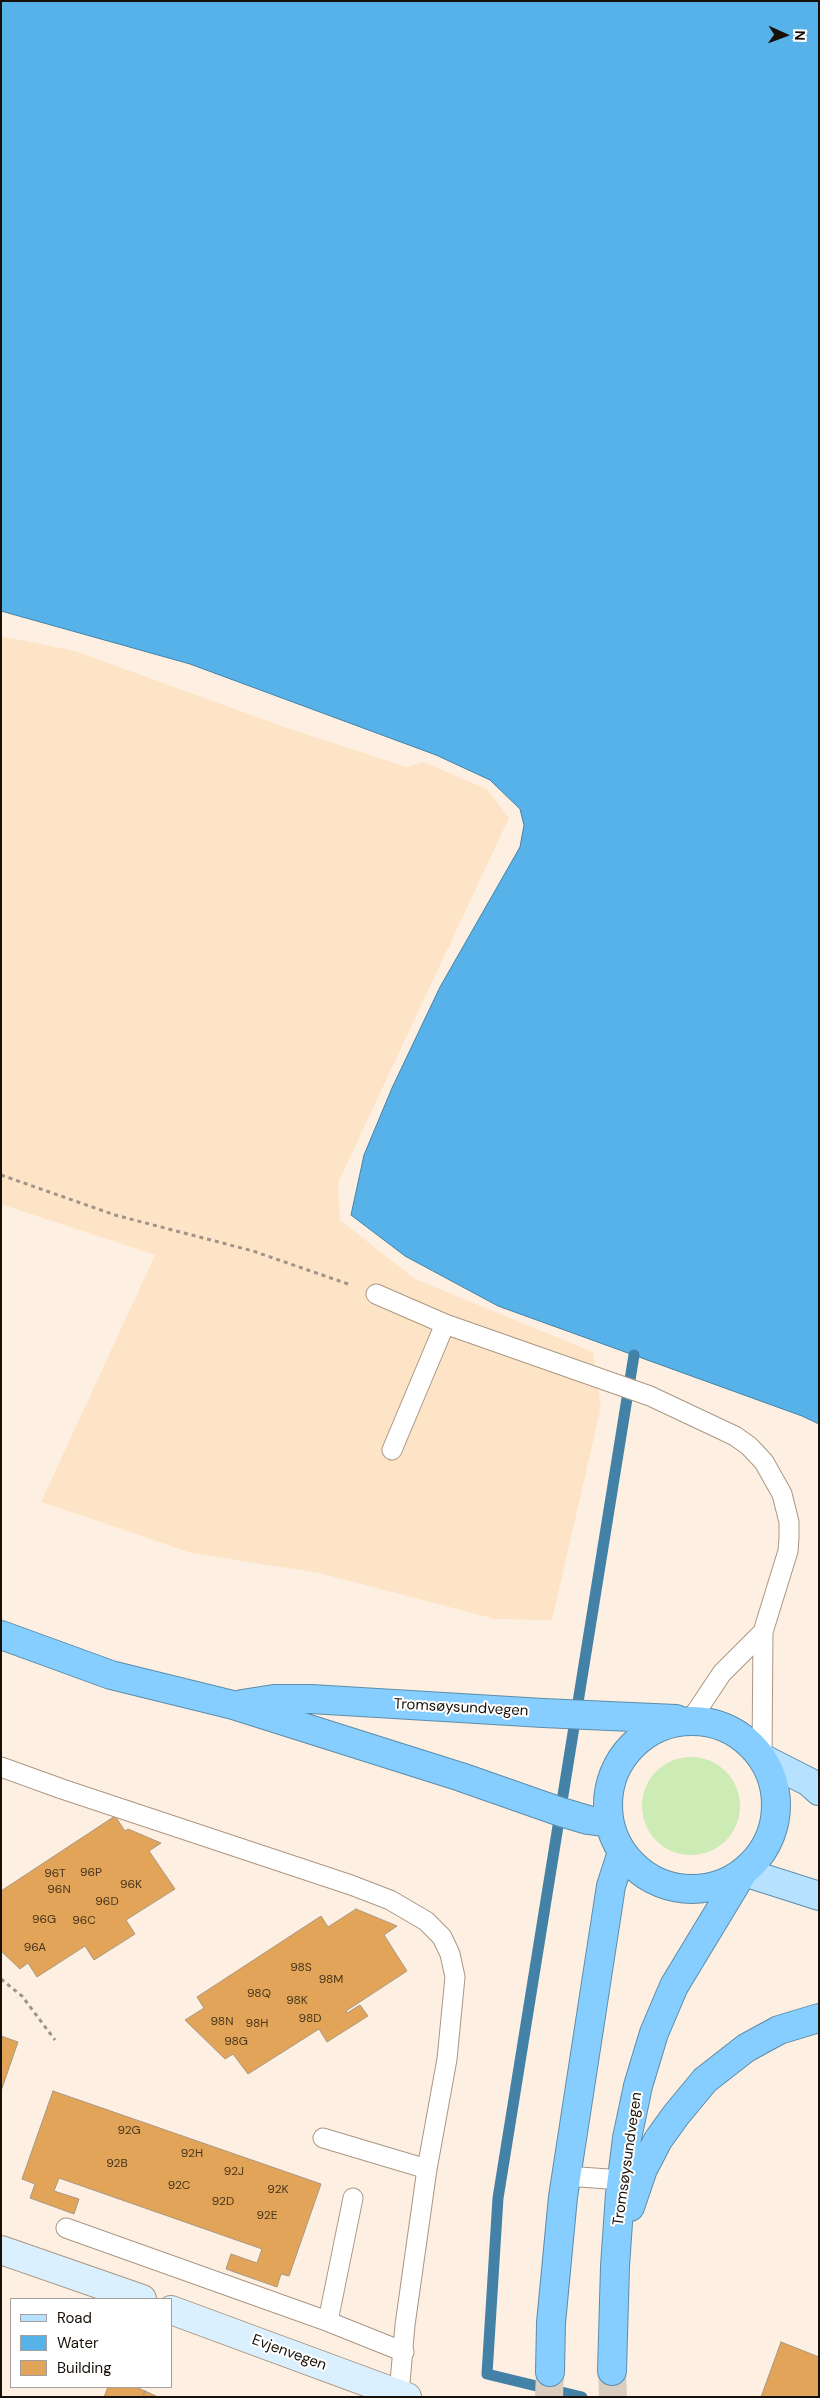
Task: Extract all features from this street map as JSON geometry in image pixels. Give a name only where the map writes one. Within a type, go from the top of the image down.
[{"type":"highway","name":"Tromsøysundvegen","points":[[1,1635],[111,1675],[233,1705],[461,1777],[561,1812],[588,1820],[610,1823]]},
{"type":"highway","name":"Tromsøysundvegen","points":[[233,1705],[274,1699],[311,1699],[543,1713],[668,1717],[690,1721]]},
{"type":"highway","points":[[690,1721],[711,1723],[731,1730],[748,1742],[762,1758],[775,1787],[776,1819],[765,1848],[744,1872],[716,1886],[694,1889],[679,1888],[663,1884],[644,1874],[622,1852],[610,1823],[608,1802],[612,1781],[626,1753],[650,1732],[670,1724],[690,1721]]},
{"type":"highway","points":[[550,2372],[551,2323],[566,2176],[612,1886],[622,1852]]},
{"type":"highway","name":"Tromsøysundvegen","points":[[612,2371],[615,2266],[622,2180],[638,2086],[660,2017],[689,1959],[744,1872]]},
{"type":"highway","points":[[615,2266],[629,2210],[643,2169],[658,2140],[692,2095],[718,2067],[746,2048],[779,2030],[819,2018]]},
{"type":"main road","points":[[762,1758],[809,1782],[819,1791]]},
{"type":"main road","points":[[744,1872],[819,1896]]},
{"type":"street","points":[[1,2250],[139,2298]]},
{"type":"street","name":"Evjenvegen","points":[[172,2310],[403,2395]]},
{"type":"lane","points":[[376,1294],[445,1324],[650,1396],[735,1436],[749,1446],[772,1473],[782,1494],[788,1522],[788,1551],[763,1632],[762,1758]]},
{"type":"lane","points":[[392,1450],[445,1324]]},
{"type":"lane","points":[[690,1721],[722,1673],[763,1632]]},
{"type":"lane","points":[[1,1767],[62,1790],[351,1885],[390,1900],[426,1921],[442,1937],[450,1954],[454,1977],[447,2058],[428,2169],[405,2326],[403,2395]]},
{"type":"lane","points":[[323,2138],[428,2169]]},
{"type":"lane","points":[[566,2176],[622,2180]]},
{"type":"lane","points":[[328,2321],[353,2198]]},
{"type":"lane","points":[[66,2228],[328,2321],[404,2352]]},
{"type":"path","points":[[1,1175],[115,1215],[253,1251],[376,1294]]},
{"type":"path","points":[[1,1979],[22,1996],[55,2040]]},
{"type":"shaded area","points":[[1,636],[75,651],[287,728],[407,767],[424,762],[487,789],[509,818],[338,1183],[340,1220],[415,1279],[593,1352],[601,1407],[552,1620],[495,1619],[319,1573],[192,1553],[41,1502],[155,1255],[1,1204]]},
{"type":"green space","points":[[691,1757],[710,1760],[726,1771],[737,1787],[740,1806],[737,1825],[726,1841],[710,1852],[691,1855],[672,1852],[656,1841],[645,1825],[642,1806],[645,1787],[656,1771],[672,1760]]},
{"type":"water","points":[[1,1],[819,1],[819,1424],[802,1416],[498,1306],[405,1256],[351,1215],[364,1155],[392,1088],[440,987],[520,847],[524,825],[520,809],[490,780],[436,755],[190,664],[1,611]]},
{"type":"building","points":[[115,1816],[125,1831],[128,1829],[161,1843],[149,1851],[175,1889],[126,1920],[135,1934],[94,1960],[85,1946],[37,1977],[28,1963],[20,1969],[1,1951],[1,1891]]},
{"type":"building","points":[[356,1909],[397,1926],[384,1935],[407,1971],[346,2011],[347,2013],[360,2005],[368,2016],[327,2042],[319,2029],[248,2074],[233,2054],[225,2059],[185,2020],[204,2008],[197,1997],[321,1916],[328,1927]]},
{"type":"building","points":[[1,2036],[18,2042],[1,2091]]},
{"type":"building","points":[[53,2091],[321,2184],[289,2276],[281,2274],[277,2287],[226,2269],[231,2254],[257,2263],[262,2249],[59,2178],[54,2191],[79,2199],[74,2214],[30,2198],[35,2184],[22,2179]]},
{"type":"building","points":[[781,2342],[819,2357],[819,2397],[761,2397]]},
{"type":"building","points":[[108,2388],[138,2388],[145,2391],[143,2397],[104,2397]]},
{"type":"building","points":[[145,2391],[158,2397],[143,2397]]},
{"type":"waterway","points":[[582,2397],[487,2374],[498,2198],[634,1355]]},
{"type":"tunnel","points":[[612,2371],[613,2397]]},
{"type":"tunnel","points":[[549,2397],[550,2372]]}]
